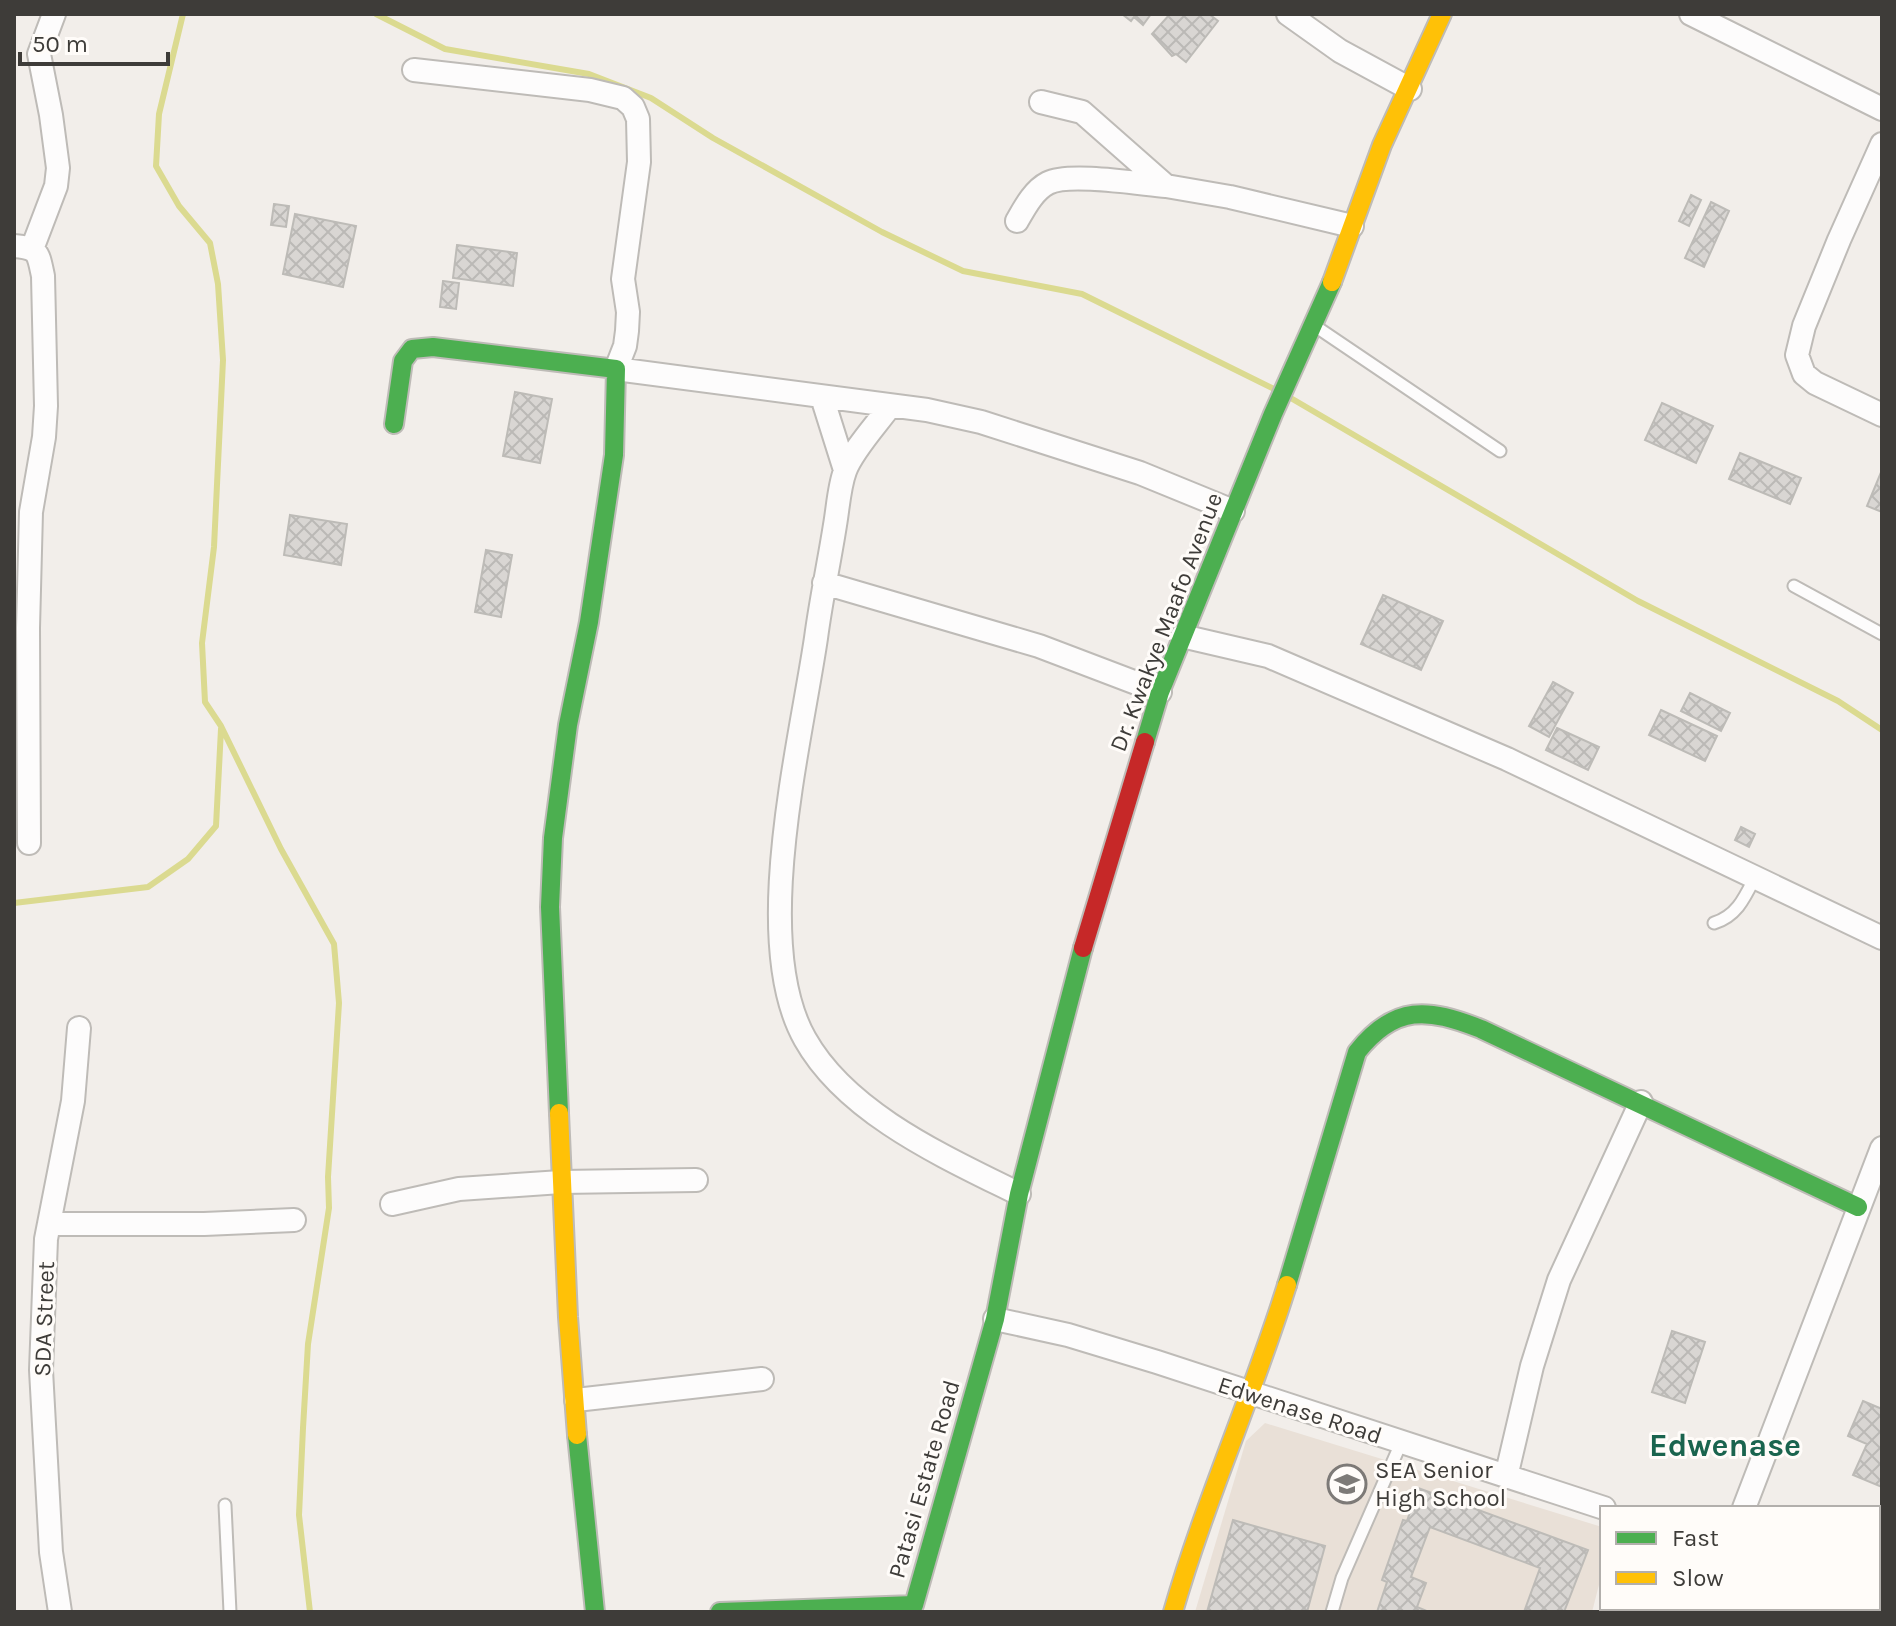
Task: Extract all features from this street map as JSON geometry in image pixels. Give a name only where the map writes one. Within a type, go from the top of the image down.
[{"type":"street","points":[[29,843],[31,512],[46,406],[43,276],[38,255],[23,247],[56,186],[58,168],[53,128],[39,54],[54,14]]},
{"type":"street","points":[[1288,14],[1340,51],[1410,89]]},
{"type":"street","name":"Dr. Kwakye Maafo Avenue","points":[[995,1319],[1019,1194],[1088,929],[1160,692],[1273,414],[1337,271],[1382,145],[1442,14]]},
{"type":"street","points":[[1691,14],[1882,109]]},
{"type":"street","points":[[414,70],[590,90],[623,98],[633,107],[638,119],[639,162],[623,279],[628,312],[627,331],[616,369],[615,436],[609,490],[589,622],[568,725],[553,838],[550,907],[568,1317],[595,1612]]},
{"type":"street","points":[[1041,102],[1082,112],[1166,186]]},
{"type":"street","points":[[1882,144],[1804,326],[1797,355],[1804,374],[1815,383],[1882,415]]},
{"type":"street","points":[[1017,221],[1037,192],[1054,180],[1085,179],[1166,186],[1230,197],[1352,226]]},
{"type":"street","points":[[394,424],[403,361],[412,349],[433,347],[697,378],[927,410],[981,422],[1140,473],[1233,511]]},
{"type":"street","points":[[822,397],[845,470]]},
{"type":"street","points":[[890,406],[845,470],[787,811],[782,941],[792,1011],[822,1067],[850,1094],[925,1145],[1019,1194]]},
{"type":"street","points":[[824,583],[1039,646],[1160,692]]},
{"type":"street","points":[[1182,636],[1268,656],[1507,759],[1882,938]]},
{"type":"street","points":[[1173,1612],[1192,1547],[1251,1393],[1357,1052],[1389,1021],[1416,1013],[1433,1014],[1464,1023],[1641,1102],[1858,1207]]},
{"type":"street","name":"SDA Street","points":[[60,1612],[51,1552],[41,1370],[49,1224],[73,1101],[79,1028]]},
{"type":"street","points":[[1506,1477],[1532,1366],[1559,1280],[1641,1102]]},
{"type":"street","points":[[1745,1506],[1882,1148]]},
{"type":"street","points":[[392,1204],[459,1189],[561,1182],[696,1180]]},
{"type":"street","points":[[49,1224],[204,1224],[294,1220]]},
{"type":"street","name":"Edwenase Road","points":[[995,1319],[1068,1335],[1600,1507]]},
{"type":"street","name":"Patasi Estate Road","points":[[720,1612],[913,1608],[995,1319]]},
{"type":"street","points":[[576,1400],[762,1379]]},
{"type":"lane","points":[[1313,325],[1500,451]]},
{"type":"lane","points":[[1794,586],[1882,634]]},
{"type":"lane","points":[[1714,923],[1727,919],[1735,912],[1755,877]]},
{"type":"lane","points":[[1332,1612],[1342,1578],[1401,1443]]},
{"type":"lane","points":[[225,1505],[230,1612]]},
{"type":"shaded area","name":"SEA Senior High School","points":[[1265,1423],[1600,1526],[1600,1581],[1592,1612],[1195,1612],[1246,1441]]},
{"type":"building","points":[[1122,14],[1151,14],[1143,25],[1134,17],[1131,21]]},
{"type":"building","points":[[1170,14],[1209,14],[1218,21],[1186,62],[1176,54],[1172,56],[1152,34]]},
{"type":"building","points":[[1691,195],[1701,200],[1689,226],[1679,221]]},
{"type":"building","points":[[1711,202],[1729,211],[1704,267],[1685,258]]},
{"type":"building","points":[[274,204],[289,206],[286,227],[271,225]]},
{"type":"building","points":[[295,214],[356,226],[343,287],[283,274]]},
{"type":"building","points":[[457,245],[517,253],[513,286],[453,278]]},
{"type":"building","points":[[443,281],[459,283],[456,309],[440,307]]},
{"type":"building","points":[[515,392],[552,399],[540,463],[503,456]]},
{"type":"building","points":[[1662,403],[1713,426],[1696,463],[1645,440]]},
{"type":"building","points":[[1740,453],[1801,478],[1790,504],[1729,479]]},
{"type":"building","points":[[1882,470],[1882,512],[1867,506]]},
{"type":"building","points":[[290,515],[347,524],[341,565],[284,555]]},
{"type":"building","points":[[486,550],[512,555],[501,617],[475,612]]},
{"type":"building","points":[[1383,595],[1443,621],[1421,670],[1361,644]]},
{"type":"building","points":[[1553,682],[1573,693],[1549,737],[1529,726]]},
{"type":"building","points":[[1690,693],[1730,713],[1721,731],[1681,711]]},
{"type":"building","points":[[1661,710],[1717,736],[1705,761],[1649,735]]},
{"type":"building","points":[[1557,728],[1599,747],[1588,770],[1546,750]]},
{"type":"building","points":[[1741,827],[1755,834],[1749,847],[1735,840]]},
{"type":"building","points":[[1672,1331],[1705,1342],[1685,1403],[1652,1392]]},
{"type":"building","points":[[1863,1401],[1882,1409],[1882,1487],[1853,1475],[1867,1444],[1848,1436]]},
{"type":"building","points":[[1418,1488],[1588,1550],[1564,1612],[1524,1612],[1540,1568],[1430,1527],[1411,1577],[1426,1583],[1417,1607],[1429,1612],[1377,1612],[1387,1582],[1382,1580]]},
{"type":"building","points":[[1233,1520],[1325,1546],[1307,1612],[1207,1612]]},
{"type":"waterway","points":[[183,14],[159,114],[156,166],[179,206],[210,243],[218,284],[223,360],[214,547],[202,643],[205,702],[221,726],[281,849],[334,944],[339,1003],[328,1177],[329,1208],[308,1344],[303,1428],[299,1515],[310,1612]]},
{"type":"waterway","points":[[376,14],[445,49],[589,74],[651,98],[713,138],[882,232],[963,271],[1082,294],[1276,390]]},
{"type":"waterway","points":[[1289,397],[1638,601],[1838,701],[1882,730]]},
{"type":"waterway","points":[[14,903],[148,887],[188,859],[216,826],[221,729]]},
{"type":"traffic: fast","points":[[1145,742],[1160,692],[1273,414],[1332,282]]},
{"type":"traffic: fast","points":[[394,424],[403,361],[412,349],[433,347],[616,369],[614,455],[589,622],[568,725],[553,838],[550,907],[559,1113]]},
{"type":"traffic: fast","points":[[720,1612],[914,1605],[995,1319],[1019,1194],[1083,948]]},
{"type":"traffic: fast","points":[[1287,1285],[1357,1052],[1385,1025],[1413,1015],[1445,1017],[1481,1029],[1858,1207]]},
{"type":"traffic: fast","points":[[577,1435],[595,1612]]},
{"type":"traffic: slow","points":[[1332,282],[1382,145],[1442,14]]},
{"type":"traffic: slow","points":[[559,1113],[577,1435]]},
{"type":"traffic: slow","points":[[1173,1612],[1287,1285]]},
{"type":"traffic: jam","points":[[1083,948],[1145,742]]},
{"type":"place","name":"SEA Senior High School","points":[[1347,1484]]},
{"type":"district","name":"Edwenase","points":[[1725,1445]]}]
